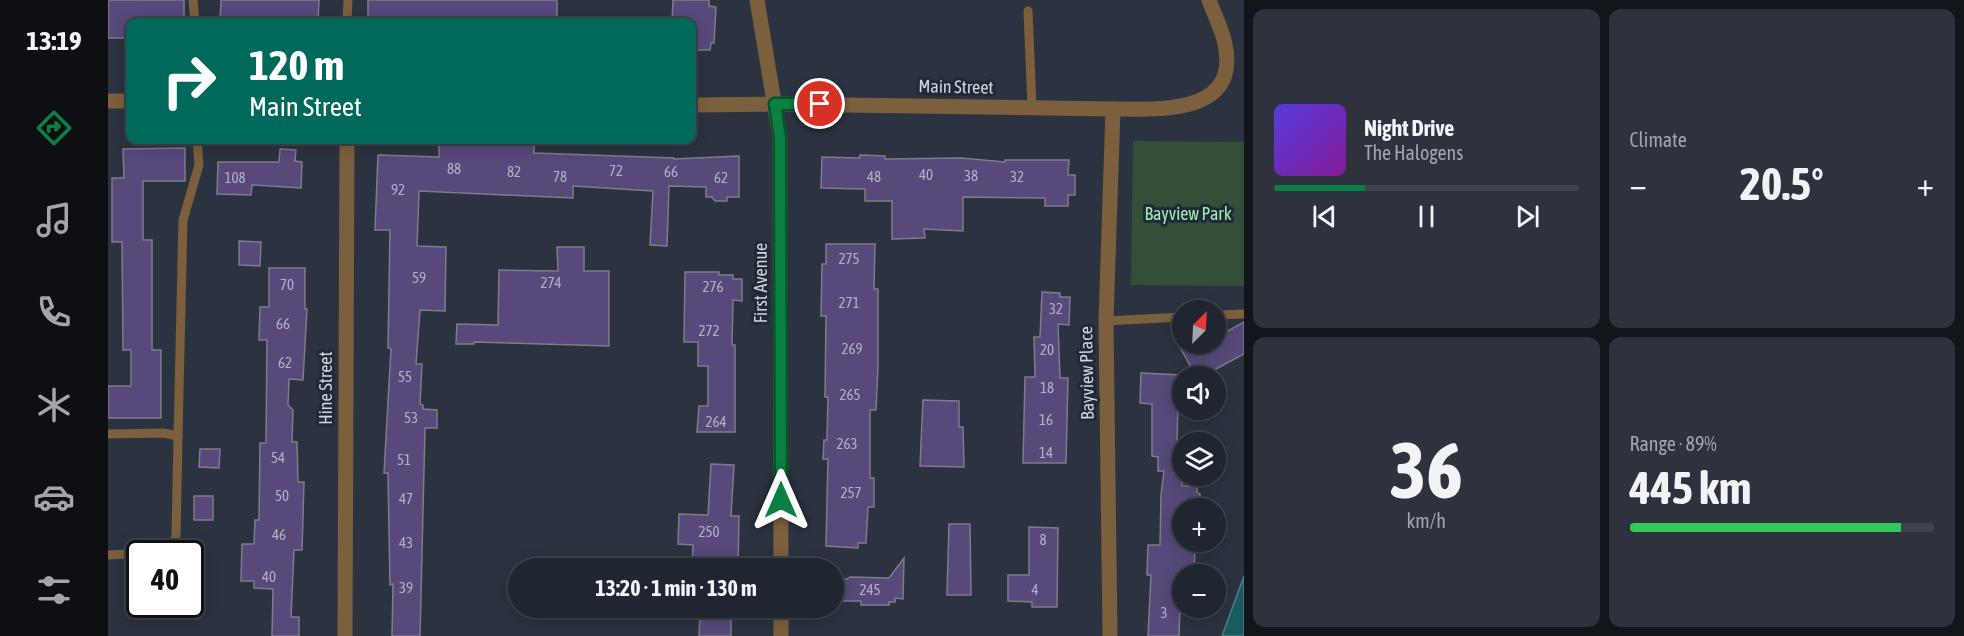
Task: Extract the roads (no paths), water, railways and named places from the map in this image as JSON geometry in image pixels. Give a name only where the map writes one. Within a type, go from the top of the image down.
[{"type":"street","name":"First Avenue","points":[[757,0],[780,138],[781,558]]},
{"type":"street","name":"Main Street","points":[[696,105],[1113,109],[1186,107],[1202,101],[1214,90],[1224,73],[1225,42],[1209,0]]},
{"type":"street","points":[[108,101],[126,101]]},
{"type":"street","name":"Bayview Place","points":[[1110,636],[1106,321],[1113,109]]},
{"type":"street","name":"Hine Street","points":[[345,636],[347,144]]},
{"type":"street","points":[[781,618],[781,636]]},
{"type":"lane","points":[[193,0],[195,18]]},
{"type":"lane","points":[[347,18],[348,0]]},
{"type":"lane","points":[[1028,11],[1032,108]]},
{"type":"lane","points":[[108,555],[167,552],[176,537],[183,220],[199,165],[197,144]]},
{"type":"lane","points":[[1226,315],[1244,314]]},
{"type":"lane","points":[[1106,321],[1172,318]]},
{"type":"lane","points":[[108,434],[163,433],[178,436]]},
{"type":"park label","name":"Bayview Park","points":[[1188,214]]}]
